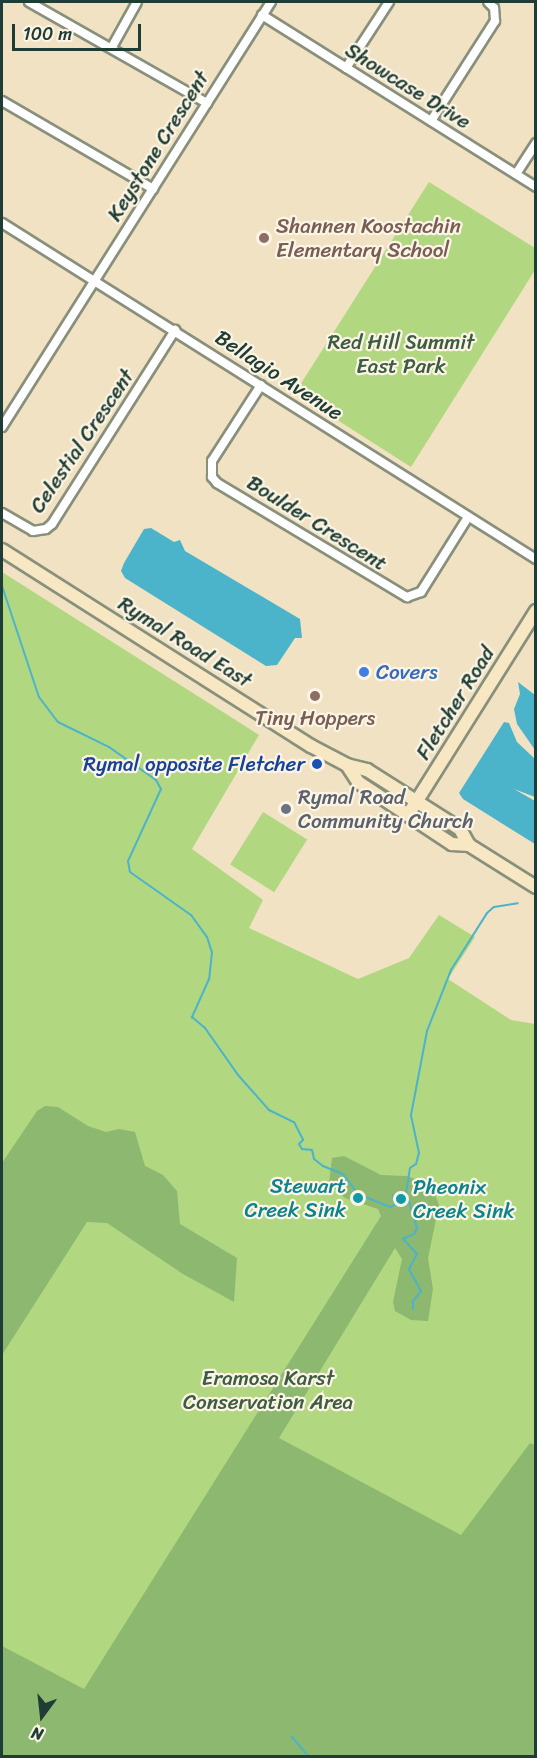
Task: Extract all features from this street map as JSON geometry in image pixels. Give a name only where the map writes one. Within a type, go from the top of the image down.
[{"type":"main road","name":"Rymal Road East","points":[[2,548],[346,765],[367,770],[416,801],[460,829],[469,845],[536,887]]},
{"type":"main road","name":"Fletcher Road","points":[[408,815],[536,611]]},
{"type":"main road","name":"Rymal Road East","points":[[346,765],[358,782],[452,844],[469,845]]},
{"type":"street","points":[[29,2],[112,47],[207,103]]},
{"type":"street","points":[[112,47],[137,2]]},
{"type":"street","name":"Keystone Crescent","points":[[95,279],[271,2]]},
{"type":"street","points":[[346,68],[389,2]]},
{"type":"street","points":[[431,121],[495,21],[494,8],[488,2]]},
{"type":"street","name":"Showcase Drive","points":[[262,15],[536,187]]},
{"type":"street","points":[[2,101],[153,189]]},
{"type":"street","points":[[516,174],[536,143]]},
{"type":"street","name":"Bellagio Avenue","points":[[2,223],[95,279],[536,559]]},
{"type":"street","points":[[2,427],[95,279]]},
{"type":"street","name":"Celestial Crescent","points":[[2,513],[33,531],[46,530],[52,524],[175,330]]},
{"type":"street","name":"Boulder Crescent","points":[[261,385],[212,461],[212,477],[217,483],[407,597],[421,592],[468,517]]},
{"type":"green space","name":"Red Hill Summit East Park","points":[[429,182],[535,248],[535,270],[411,467],[295,393]]},
{"type":"green space","name":"Eramosa Karst Conservation Area","points":[[2,572],[259,735],[192,849],[263,900],[249,928],[358,979],[409,958],[439,915],[475,937],[448,979],[511,1020],[535,1024],[535,1756],[2,1756]]},
{"type":"green space","points":[[263,812],[307,840],[274,892],[230,865]]},
{"type":"green space","points":[[45,1106],[58,1107],[88,1126],[106,1132],[119,1129],[135,1132],[145,1166],[163,1175],[177,1191],[180,1224],[237,1258],[234,1302],[183,1274],[107,1223],[87,1222],[2,1355],[2,1163],[37,1111]]},
{"type":"green space","points":[[344,1156],[381,1175],[406,1176],[431,1184],[439,1205],[428,1258],[433,1289],[428,1321],[411,1320],[395,1311],[393,1302],[402,1259],[395,1248],[279,1438],[461,1535],[530,1443],[535,1445],[535,1756],[2,1756],[2,1646],[84,1689],[381,1216],[378,1209],[345,1198],[329,1183],[332,1158]]},
{"type":"water","points":[[151,528],[174,542],[180,540],[185,551],[300,619],[302,638],[295,638],[277,665],[266,666],[125,578],[121,571],[124,563],[144,529]]},
{"type":"water","points":[[518,682],[535,695],[535,750],[517,724],[514,709],[520,694]]},
{"type":"water","points":[[504,722],[509,723],[517,742],[535,759],[535,797],[514,789],[535,801],[535,844],[463,799],[459,793]]},
{"type":"waterway","points":[[2,586],[39,697],[58,722],[109,747],[156,780],[161,789],[128,861],[130,872],[191,915],[207,937],[212,952],[209,979],[192,1017],[205,1028],[238,1075],[269,1110],[294,1122],[303,1140],[299,1144],[302,1149],[312,1150],[314,1159],[323,1166],[343,1174],[358,1194],[390,1207],[395,1205],[393,1195],[406,1193]]},
{"type":"waterway","points":[[413,1309],[413,1301],[421,1291],[409,1269],[417,1254],[403,1239],[414,1234],[417,1228],[406,1193],[410,1168],[416,1164],[419,1153],[411,1115],[427,1031],[451,970],[487,913],[494,907],[518,903]]},
{"type":"waterway","points":[[292,1737],[308,1756]]},
{"type":"place","name":"Shannen Koostachin Elementary School","points":[[264,238]]},
{"type":"place","name":"Covers","points":[[364,672]]},
{"type":"place","name":"Tiny Hoppers","points":[[315,696]]},
{"type":"place","name":"Rymal opposite Fletcher","points":[[317,764]]},
{"type":"place","name":"Rymal Road Community Church","points":[[286,809]]},
{"type":"place","name":"Stewart Creek Sink","points":[[358,1198]]},
{"type":"place","name":"Pheonix Creek Sink","points":[[401,1199]]}]
